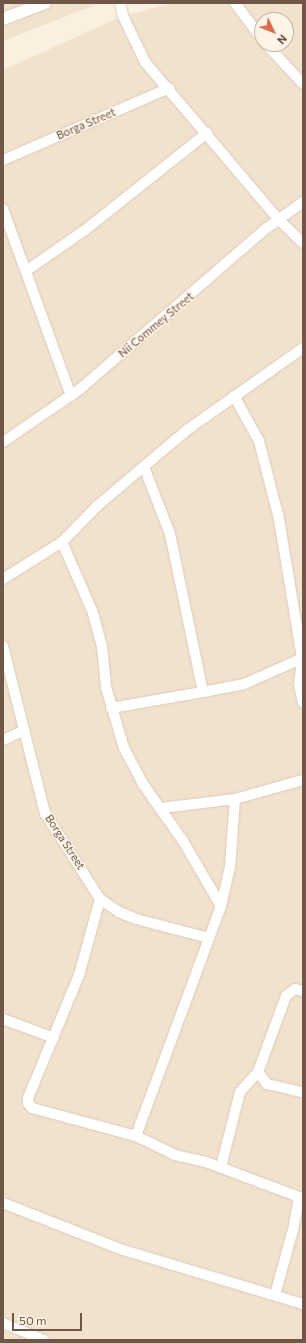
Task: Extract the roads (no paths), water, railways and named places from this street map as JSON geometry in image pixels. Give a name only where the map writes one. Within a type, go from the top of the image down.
[{"type":"street","points":[[3,19],[45,3]]},
{"type":"street","points":[[120,3],[126,23],[145,62],[207,133],[278,220],[303,243]]},
{"type":"street","points":[[235,3],[254,28]]},
{"type":"street","points":[[273,52],[303,84]]},
{"type":"street","name":"Borga Street","points":[[3,160],[169,88]]},
{"type":"street","points":[[26,271],[85,230],[207,133]]},
{"type":"street","name":"Nii Commey Street","points":[[3,442],[71,396],[278,220],[303,202]]},
{"type":"street","points":[[3,209],[71,396]]},
{"type":"street","points":[[3,579],[24,568],[62,542],[97,506],[187,430],[303,348]]},
{"type":"street","points":[[234,396],[259,441],[270,475],[279,519],[302,658],[299,685],[303,703]]},
{"type":"street","points":[[144,467],[170,534],[203,692]]},
{"type":"street","points":[[62,542],[93,613],[102,646],[106,687],[124,748],[143,784],[187,846],[221,906]]},
{"type":"street","name":"Borga Street","points":[[3,646],[23,731],[45,813],[100,899],[119,912],[136,919],[208,938]]},
{"type":"street","points":[[111,708],[244,684],[302,658]]},
{"type":"street","points":[[3,740],[23,731]]},
{"type":"street","points":[[161,808],[235,799],[303,780]]},
{"type":"street","points":[[136,1136],[221,906],[230,867],[235,799]]},
{"type":"street","points":[[100,899],[79,975],[28,1098],[28,1103],[32,1108],[136,1136],[175,1156],[221,1167],[301,1197],[289,1249],[275,1295]]},
{"type":"street","points":[[221,1167],[240,1092],[258,1072],[286,996],[295,989],[303,990]]},
{"type":"street","points":[[3,1019],[54,1038]]},
{"type":"street","points":[[258,1072],[267,1084],[303,1092]]},
{"type":"street","points":[[3,1203],[123,1250],[303,1304]]},
{"type":"street","points":[[3,1323],[44,1340]]}]
